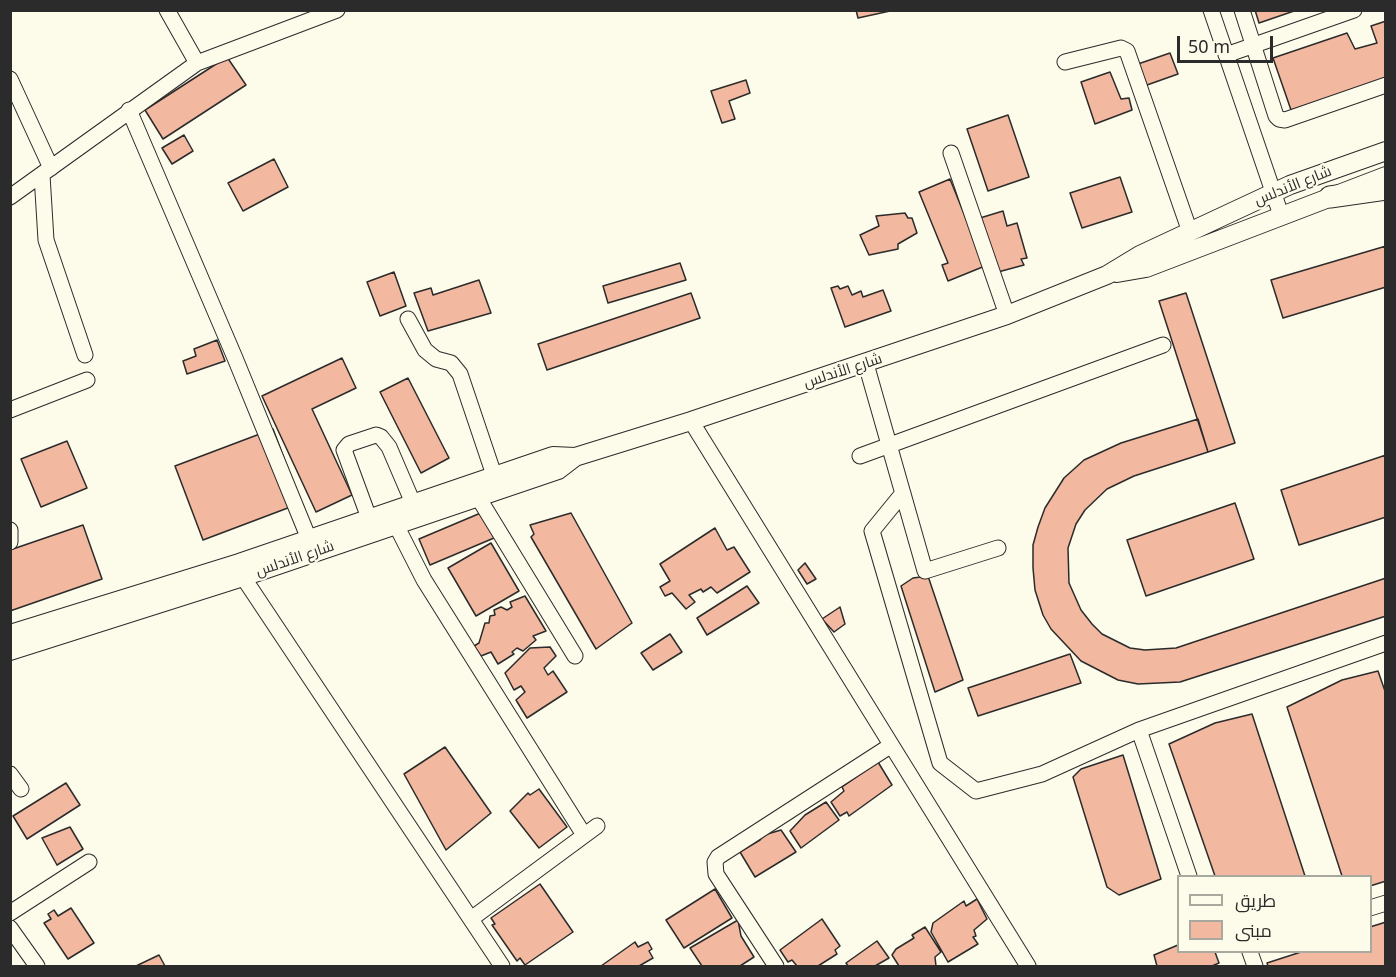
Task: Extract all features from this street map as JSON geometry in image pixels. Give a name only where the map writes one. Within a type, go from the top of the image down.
[{"type":"highway","points":[[1330,197],[1386,189]]},
{"type":"main road","name":"شارع الأندلس","points":[[10,634],[309,539],[553,456],[575,457],[691,421],[1007,315],[1107,275],[1140,255],[1272,193],[1386,151]]},
{"type":"main road","name":"شارع الأندلس","points":[[1107,275],[1146,268],[1386,176]]},
{"type":"main road","name":"شارع الأندلس","points":[[10,651],[243,577],[558,470],[575,457]]},
{"type":"street","points":[[167,10],[197,63]]},
{"type":"street","points":[[10,197],[197,63],[337,10]]},
{"type":"street","points":[[1211,10],[1281,215]]},
{"type":"street","points":[[1242,10],[1276,116],[1279,119],[1285,120],[1386,85]]},
{"type":"street","points":[[1226,55],[1354,10]]},
{"type":"street","points":[[1065,62],[1121,48],[1127,51],[1190,232]]},
{"type":"street","points":[[10,79],[47,172],[46,240],[85,356]]},
{"type":"street","points":[[129,110],[309,539]]},
{"type":"street","points":[[951,153],[1007,315]]},
{"type":"street","points":[[408,319],[425,350],[436,359],[451,363],[460,374],[494,475]]},
{"type":"street","points":[[860,456],[1163,345]]},
{"type":"street","points":[[866,364],[925,571],[998,548]]},
{"type":"street","points":[[10,410],[87,380]]},
{"type":"street","points":[[691,421],[1028,966]]},
{"type":"street","points":[[369,518],[345,459],[344,450],[349,444],[376,435],[381,437],[389,447],[413,503]]},
{"type":"street","points":[[903,493],[872,531],[940,763],[976,791],[1042,774],[1139,730],[1386,643]]},
{"type":"street","points":[[478,496],[575,656]]},
{"type":"street","points":[[396,525],[424,580],[584,835]]},
{"type":"street","points":[[10,531],[10,542]]},
{"type":"street","points":[[243,577],[502,966]]},
{"type":"street","points":[[1139,730],[1190,875]]},
{"type":"street","points":[[776,966],[716,874],[715,862],[718,857],[890,746]]},
{"type":"street","points":[[10,774],[21,789]]},
{"type":"street","points":[[471,920],[597,826]]},
{"type":"street","points":[[10,913],[89,862]]},
{"type":"street","points":[[11,929],[37,966]]},
{"type":"building","points":[[856,10],[890,10],[890,11],[858,18]]},
{"type":"building","points":[[1255,10],[1297,10],[1259,23]]},
{"type":"building","points":[[1386,21],[1386,79],[1291,110],[1273,58],[1347,33],[1355,49],[1377,43],[1371,26]]},
{"type":"building","points":[[1170,53],[1178,74],[1147,85],[1138,64]]},
{"type":"building","points":[[227,57],[246,85],[163,139],[145,110]]},
{"type":"building","points":[[1110,72],[1121,99],[1129,98],[1132,110],[1095,124],[1081,82]]},
{"type":"building","points":[[746,80],[750,93],[729,101],[735,119],[722,123],[711,91]]},
{"type":"building","points":[[1008,115],[1029,177],[988,191],[967,129]]},
{"type":"building","points":[[184,135],[193,151],[172,164],[162,148]]},
{"type":"building","points":[[274,159],[288,187],[243,211],[228,183]]},
{"type":"building","points":[[1120,177],[1132,212],[1082,228],[1070,193]]},
{"type":"building","points":[[950,179],[985,266],[948,281],[942,265],[948,263],[919,192]]},
{"type":"building","points":[[1003,211],[1007,226],[1017,223],[1027,258],[1021,259],[1024,265],[998,272],[980,218]]},
{"type":"building","points":[[905,213],[908,218],[912,218],[917,233],[898,244],[898,249],[869,255],[860,235],[879,226],[876,216]]},
{"type":"building","points":[[1386,246],[1386,287],[1283,318],[1271,280]]},
{"type":"building","points":[[680,263],[686,280],[608,303],[603,286]]},
{"type":"building","points":[[394,272],[406,306],[380,316],[367,282]]},
{"type":"building","points":[[479,280],[491,313],[428,331],[414,293],[431,288],[433,295]]},
{"type":"building","points":[[838,286],[840,289],[848,286],[852,295],[861,291],[863,297],[883,290],[891,311],[845,327],[831,288]]},
{"type":"building","points":[[691,293],[700,318],[547,370],[538,344]]},
{"type":"building","points":[[1186,293],[1235,443],[1208,452],[1159,301]]},
{"type":"building","points":[[217,340],[225,361],[187,374],[183,361],[196,356],[194,349]]},
{"type":"building","points":[[342,358],[356,388],[312,409],[352,495],[316,512],[262,396]]},
{"type":"building","points":[[408,378],[449,458],[421,473],[380,392]]},
{"type":"building","points":[[1198,419],[1208,452],[1134,476],[1107,489],[1085,510],[1076,524],[1068,548],[1069,583],[1081,610],[1092,624],[1102,634],[1130,648],[1145,650],[1176,648],[1386,578],[1386,616],[1180,682],[1138,684],[1118,680],[1081,661],[1051,629],[1043,615],[1035,590],[1033,568],[1033,545],[1038,527],[1045,508],[1064,478],[1084,460],[1121,443]]},
{"type":"building","points":[[273,429],[301,503],[203,540],[175,466]]},
{"type":"building","points":[[67,441],[87,488],[41,507],[21,459]]},
{"type":"building","points":[[1386,455],[1386,517],[1299,545],[1281,490]]},
{"type":"building","points":[[1235,503],[1254,559],[1146,596],[1127,540]]},
{"type":"building","points":[[483,512],[494,538],[430,565],[419,539]]},
{"type":"building","points":[[571,513],[632,623],[596,649],[531,537],[534,534],[530,525]]},
{"type":"building","points":[[83,525],[102,579],[10,611],[10,550]]},
{"type":"building","points":[[715,528],[727,550],[734,547],[750,572],[717,593],[711,587],[703,592],[701,589],[689,595],[695,602],[686,609],[672,593],[665,596],[660,587],[670,581],[660,564]]},
{"type":"building","points":[[491,543],[519,591],[476,616],[448,568]]},
{"type":"building","points":[[805,563],[816,579],[807,584],[798,570]]},
{"type":"building","points":[[928,576],[963,680],[935,692],[901,586],[913,578]]},
{"type":"building","points":[[747,586],[759,603],[707,635],[697,618]]},
{"type":"building","points":[[525,596],[546,631],[533,636],[536,640],[523,651],[517,648],[512,652],[514,654],[498,664],[491,652],[481,656],[474,646],[479,643],[485,623],[489,623],[490,616],[495,615],[494,610],[501,607],[507,610],[512,607],[510,602]]},
{"type":"building","points":[[840,607],[845,624],[834,632],[822,619]]},
{"type":"building","points":[[670,634],[682,652],[653,670],[641,653]]},
{"type":"building","points":[[550,647],[556,656],[544,668],[548,675],[553,671],[567,692],[527,718],[516,700],[525,692],[521,686],[514,690],[505,673],[530,648]]},
{"type":"building","points":[[1070,654],[1081,683],[978,716],[968,688]]},
{"type":"building","points":[[1378,671],[1386,694],[1386,881],[1372,885],[1372,875],[1342,875],[1287,707],[1342,680]]},
{"type":"building","points":[[1252,714],[1305,875],[1215,875],[1169,744],[1215,723]]},
{"type":"building","points":[[445,747],[491,813],[446,850],[404,774]]},
{"type":"building","points":[[1123,755],[1161,879],[1119,895],[1107,887],[1073,777],[1081,769]]},
{"type":"building","points":[[878,762],[892,785],[849,816],[847,812],[840,816],[831,802],[844,791],[842,787]]},
{"type":"building","points":[[66,783],[80,805],[27,839],[13,816]]},
{"type":"building","points":[[539,789],[567,827],[539,848],[510,811],[528,793],[530,795]]},
{"type":"building","points":[[826,802],[839,820],[801,848],[790,831],[805,815]]},
{"type":"building","points":[[70,827],[83,849],[57,865],[42,838]]},
{"type":"building","points":[[781,830],[796,852],[755,877],[740,852],[764,835]]},
{"type":"building","points":[[540,884],[573,932],[525,965],[520,958],[517,961],[492,925],[495,924],[491,918]]},
{"type":"building","points":[[715,889],[732,918],[684,948],[666,920]]},
{"type":"building","points":[[977,899],[987,919],[974,930],[976,936],[973,937],[978,944],[948,962],[931,932],[933,923],[964,901],[966,906]]},
{"type":"building","points":[[71,908],[94,943],[68,959],[44,923],[51,919],[48,914],[54,910],[58,916]]},
{"type":"building","points":[[822,919],[840,946],[835,950],[837,954],[818,966],[797,966],[792,960],[788,962],[780,950]]},
{"type":"building","points":[[738,920],[741,936],[754,957],[740,966],[702,966],[690,948]]},
{"type":"building","points":[[1386,922],[1386,966],[1268,966],[1267,963],[1298,953],[1372,953],[1372,926]]},
{"type":"building","points":[[925,927],[941,952],[935,957],[936,966],[899,966],[892,955],[896,949],[914,938],[912,935]]},
{"type":"building","points":[[877,941],[889,958],[875,966],[848,966],[846,963]]},
{"type":"building","points":[[635,942],[638,947],[648,942],[653,958],[639,966],[601,966]]},
{"type":"building","points":[[1177,945],[1177,953],[1215,953],[1219,963],[1212,966],[1157,966],[1154,955]]},
{"type":"building","points":[[159,955],[165,966],[136,966]]}]
